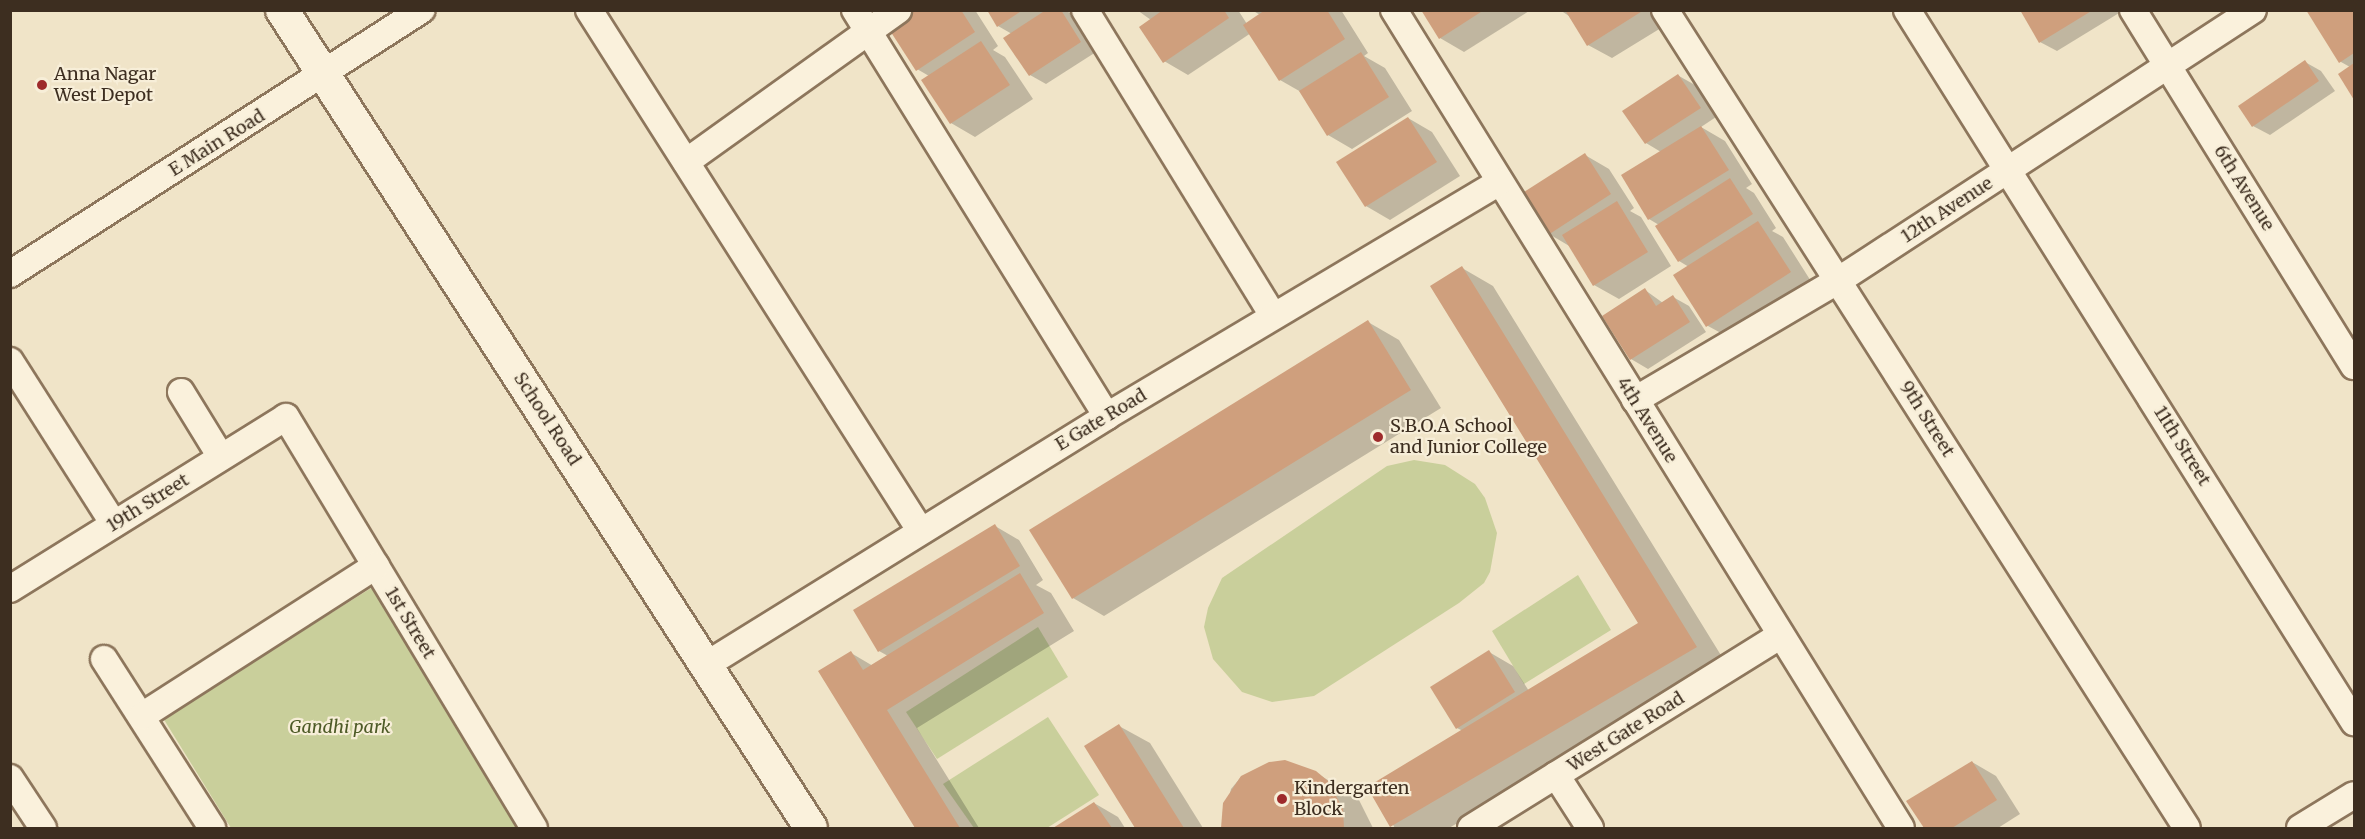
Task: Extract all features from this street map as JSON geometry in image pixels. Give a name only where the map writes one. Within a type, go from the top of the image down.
[{"type":"street","name":"School Road","points":[[282,10],[326,74],[812,828]]},
{"type":"street","name":"E Main Road","points":[[10,274],[326,74],[422,10]]},
{"type":"street","points":[[589,10],[920,530]]},
{"type":"street","points":[[686,162],[861,21],[897,10]]},
{"type":"street","points":[[1085,10],[1273,315]]},
{"type":"street","name":"4th Avenue","points":[[1394,10],[1901,828]]},
{"type":"street","name":"9th Street","points":[[1665,10],[2187,828]]},
{"type":"street","name":"11th Street","points":[[1906,10],[2355,722]]},
{"type":"street","name":"6th Avenue","points":[[2133,10],[2355,366]]},
{"type":"street","name":"12th Avenue","points":[[1635,400],[1839,280],[2169,67],[2253,10]]},
{"type":"street","points":[[861,21],[1107,416]]},
{"type":"street","name":"E Gate Road","points":[[706,665],[920,530],[1273,315],[1500,182]]},
{"type":"street","points":[[10,361],[114,524]]},
{"type":"street","points":[[181,392],[221,457]]},
{"type":"street","name":"19th Street","points":[[10,589],[286,417]]},
{"type":"street","name":"1st Street","points":[[286,417],[534,828]]},
{"type":"street","points":[[142,716],[376,566]]},
{"type":"street","name":"West Gate Road","points":[[1471,828],[1781,635]]},
{"type":"street","points":[[104,659],[212,828]]},
{"type":"street","points":[[1556,775],[1590,828]]},
{"type":"street","points":[[10,778],[43,828]]},
{"type":"street","points":[[2300,828],[2355,795]]},
{"type":"green space","points":[[1414,460],[1445,465],[1475,484],[1485,498],[1497,533],[1490,572],[1484,583],[1459,603],[1314,696],[1272,702],[1242,692],[1213,659],[1204,627],[1208,608],[1222,578],[1387,466]]},
{"type":"green space","points":[[1578,575],[1611,630],[1524,684],[1492,631]]},
{"type":"green space","name":"Gandhi park","points":[[376,585],[519,828],[231,828],[163,718]]},
{"type":"green space","points":[[1038,627],[1068,677],[937,759],[906,712]]},
{"type":"green space","points":[[1048,717],[1099,795],[1047,828],[974,828],[943,784]]},
{"type":"building","points":[[911,10],[961,10],[975,32],[916,71],[887,26]]},
{"type":"building","points":[[987,10],[1023,10],[997,27]]},
{"type":"building","points":[[1046,10],[1061,10],[1081,42],[1029,76],[1003,38]]},
{"type":"building","points":[[1163,10],[1224,10],[1229,18],[1163,63],[1139,27]]},
{"type":"building","points":[[1265,10],[1327,10],[1345,39],[1279,81],[1243,25]]},
{"type":"building","points":[[1421,10],[1484,10],[1439,39]]},
{"type":"building","points":[[1565,10],[1644,10],[1587,46]]},
{"type":"building","points":[[2020,10],[2093,10],[2039,43]]},
{"type":"building","points":[[2306,10],[2354,10],[2354,53],[2339,63]]},
{"type":"building","points":[[981,41],[1010,85],[950,124],[921,80]]},
{"type":"building","points":[[1361,52],[1389,97],[1327,136],[1299,91]]},
{"type":"building","points":[[2305,60],[2319,81],[2252,127],[2238,106]]},
{"type":"building","points":[[2354,63],[2354,100],[2338,74]]},
{"type":"building","points":[[1678,74],[1701,108],[1645,144],[1622,111]]},
{"type":"building","points":[[1408,117],[1437,162],[1365,207],[1336,162]]},
{"type":"building","points":[[1701,126],[1729,170],[1648,220],[1621,175]]},
{"type":"building","points":[[1585,153],[1611,194],[1548,235],[1521,194]]},
{"type":"building","points":[[1730,178],[1753,214],[1678,262],[1655,226]]},
{"type":"building","points":[[1617,201],[1648,252],[1593,286],[1562,235]]},
{"type":"building","points":[[1758,221],[1791,272],[1706,327],[1673,275]]},
{"type":"building","points":[[1462,266],[1697,647],[1390,827],[1367,787],[1638,623],[1430,286]]},
{"type":"building","points":[[1645,288],[1656,306],[1673,295],[1690,322],[1630,360],[1602,316]]},
{"type":"building","points":[[1368,320],[1411,390],[1072,599],[1029,530]]},
{"type":"building","points":[[995,524],[1020,566],[878,652],[853,610]]},
{"type":"building","points":[[1020,573],[1044,613],[887,710],[960,828],[915,828],[818,671],[851,651],[863,670]]},
{"type":"building","points":[[1489,650],[1515,692],[1456,729],[1430,687]]},
{"type":"building","points":[[1119,724],[1184,828],[1135,828],[1084,746]]},
{"type":"building","name":"Kindergarten Block","points":[[1285,760],[1316,771],[1328,781],[1343,809],[1344,828],[1221,828],[1223,803],[1241,776],[1269,762]]},
{"type":"building","points":[[1972,761],[1997,800],[1952,828],[1924,828],[1906,801]]},
{"type":"building","points":[[1094,802],[1112,828],[1053,828]]},
{"type":"place","name":"Anna Nagar West Depot","points":[[42,85]]},
{"type":"place","name":"S.B.O.A School and Junior College","points":[[1378,437]]},
{"type":"place","name":"Kindergarten Block","points":[[1282,799]]}]
